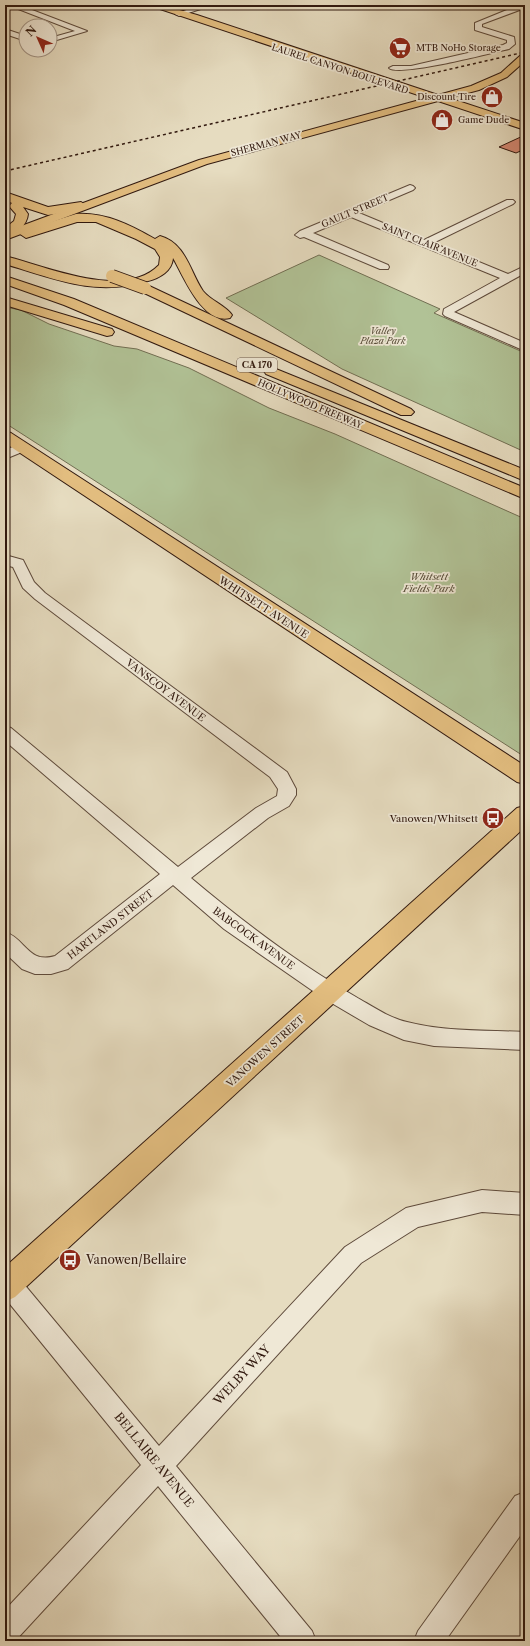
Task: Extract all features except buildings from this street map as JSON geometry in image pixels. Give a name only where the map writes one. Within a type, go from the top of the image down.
[{"type":"main road","name":"LAUREL CANYON BOULEVARD","points":[[152,5],[187,18],[525,128]]},
{"type":"main road","name":"SHERMAN WAY","points":[[442,101],[497,79],[513,68],[525,56]]},
{"type":"main road","name":"SHERMAN WAY","points":[[5,236],[91,202],[210,162],[496,86],[513,77],[525,67]]},
{"type":"main road","name":"SHERMAN WAY","points":[[5,241],[107,203],[179,173]]},
{"type":"main road","points":[[5,196],[35,208],[48,211],[69,209],[91,202]]},
{"type":"main road","points":[[5,201],[16,206],[20,210],[22,217],[15,228],[5,233]]},
{"type":"main road","points":[[107,203],[102,210],[104,213],[157,238],[176,251],[197,292],[212,306],[328,374]]},
{"type":"main road","points":[[5,260],[79,280],[109,285],[136,282],[150,277],[161,270],[166,262],[166,254],[159,246],[100,219],[76,218],[39,232],[26,234]]},
{"type":"main road","points":[[5,253],[112,276],[145,288],[328,374],[479,448],[507,468]]},
{"type":"main road","points":[[5,268],[57,284],[120,308]]},
{"type":"main road","points":[[5,272],[63,291],[115,311],[525,482]]},
{"type":"main road","points":[[5,275],[72,298],[122,318],[525,486]]},
{"type":"main road","name":"HOLLYWOOD FREEWAY","points":[[5,280],[69,302],[525,494]]},
{"type":"main road","points":[[5,301],[129,338],[198,364],[284,392]]},
{"type":"main road","name":"HOLLYWOOD FREEWAY","points":[[259,366],[525,476]]},
{"type":"main road","name":"WHITSETT AVENUE","points":[[10,446],[525,776]]},
{"type":"main road","name":"VANOWEN STREET","points":[[6,1283],[330,992],[525,814]]},
{"type":"street","points":[[12,5],[48,18]]},
{"type":"street","points":[[179,14],[209,5]]},
{"type":"street","points":[[393,68],[411,68],[506,47],[511,44],[511,39],[482,30],[478,28],[478,23],[525,5]]},
{"type":"street","points":[[58,22],[83,31],[58,38]]},
{"type":"street","points":[[5,31],[18,36]]},
{"type":"street","name":"GAULT STREET","points":[[384,267],[302,234],[410,188]]},
{"type":"street","points":[[426,243],[510,202]]},
{"type":"street","name":"SAINT CLAIR AVENUE","points":[[350,213],[509,278]]},
{"type":"street","points":[[525,269],[448,311],[449,314],[525,347]]},
{"type":"street","name":"VANSCOY AVENUE","points":[[5,560],[16,562],[21,566],[27,583],[40,596],[276,772],[281,777],[287,789]]},
{"type":"street","name":"BABCOCK AVENUE","points":[[5,732],[231,923],[330,992],[376,1019],[404,1031],[434,1037],[525,1041]]},
{"type":"street","name":"HARTLAND STREET","points":[[5,940],[28,962],[36,967],[43,968],[61,963],[262,813],[283,801],[287,795],[287,789]]},
{"type":"street","name":"WELBY WAY","points":[[5,1631],[353,1255],[414,1216],[482,1201],[525,1204]]},
{"type":"street","name":"BELLAIRE AVENUE","points":[[6,1283],[302,1641]]},
{"type":"street","points":[[428,1641],[525,1506]]},
{"type":"green space","name":"Valley Plaza Park","points":[[319,255],[440,309],[434,313],[525,353],[525,452],[342,369],[226,298]]},
{"type":"green space","name":"Whitsett Fields Park","points":[[5,307],[21,310],[49,324],[114,346],[137,349],[189,368],[269,408],[335,434],[525,519],[525,757],[5,423]]},
{"type":"railway","points":[[5,171],[525,52]]},
{"type":"place","name":"MTB NoHo Storage","points":[[400,48]]},
{"type":"place","name":"Discount Tire","points":[[492,97]]},
{"type":"place","name":"Game Dude","points":[[442,120]]},
{"type":"place","name":"Vanowen/Whitsett","points":[[493,818]]},
{"type":"place","name":"Vanowen/Bellaire","points":[[70,1260]]}]
